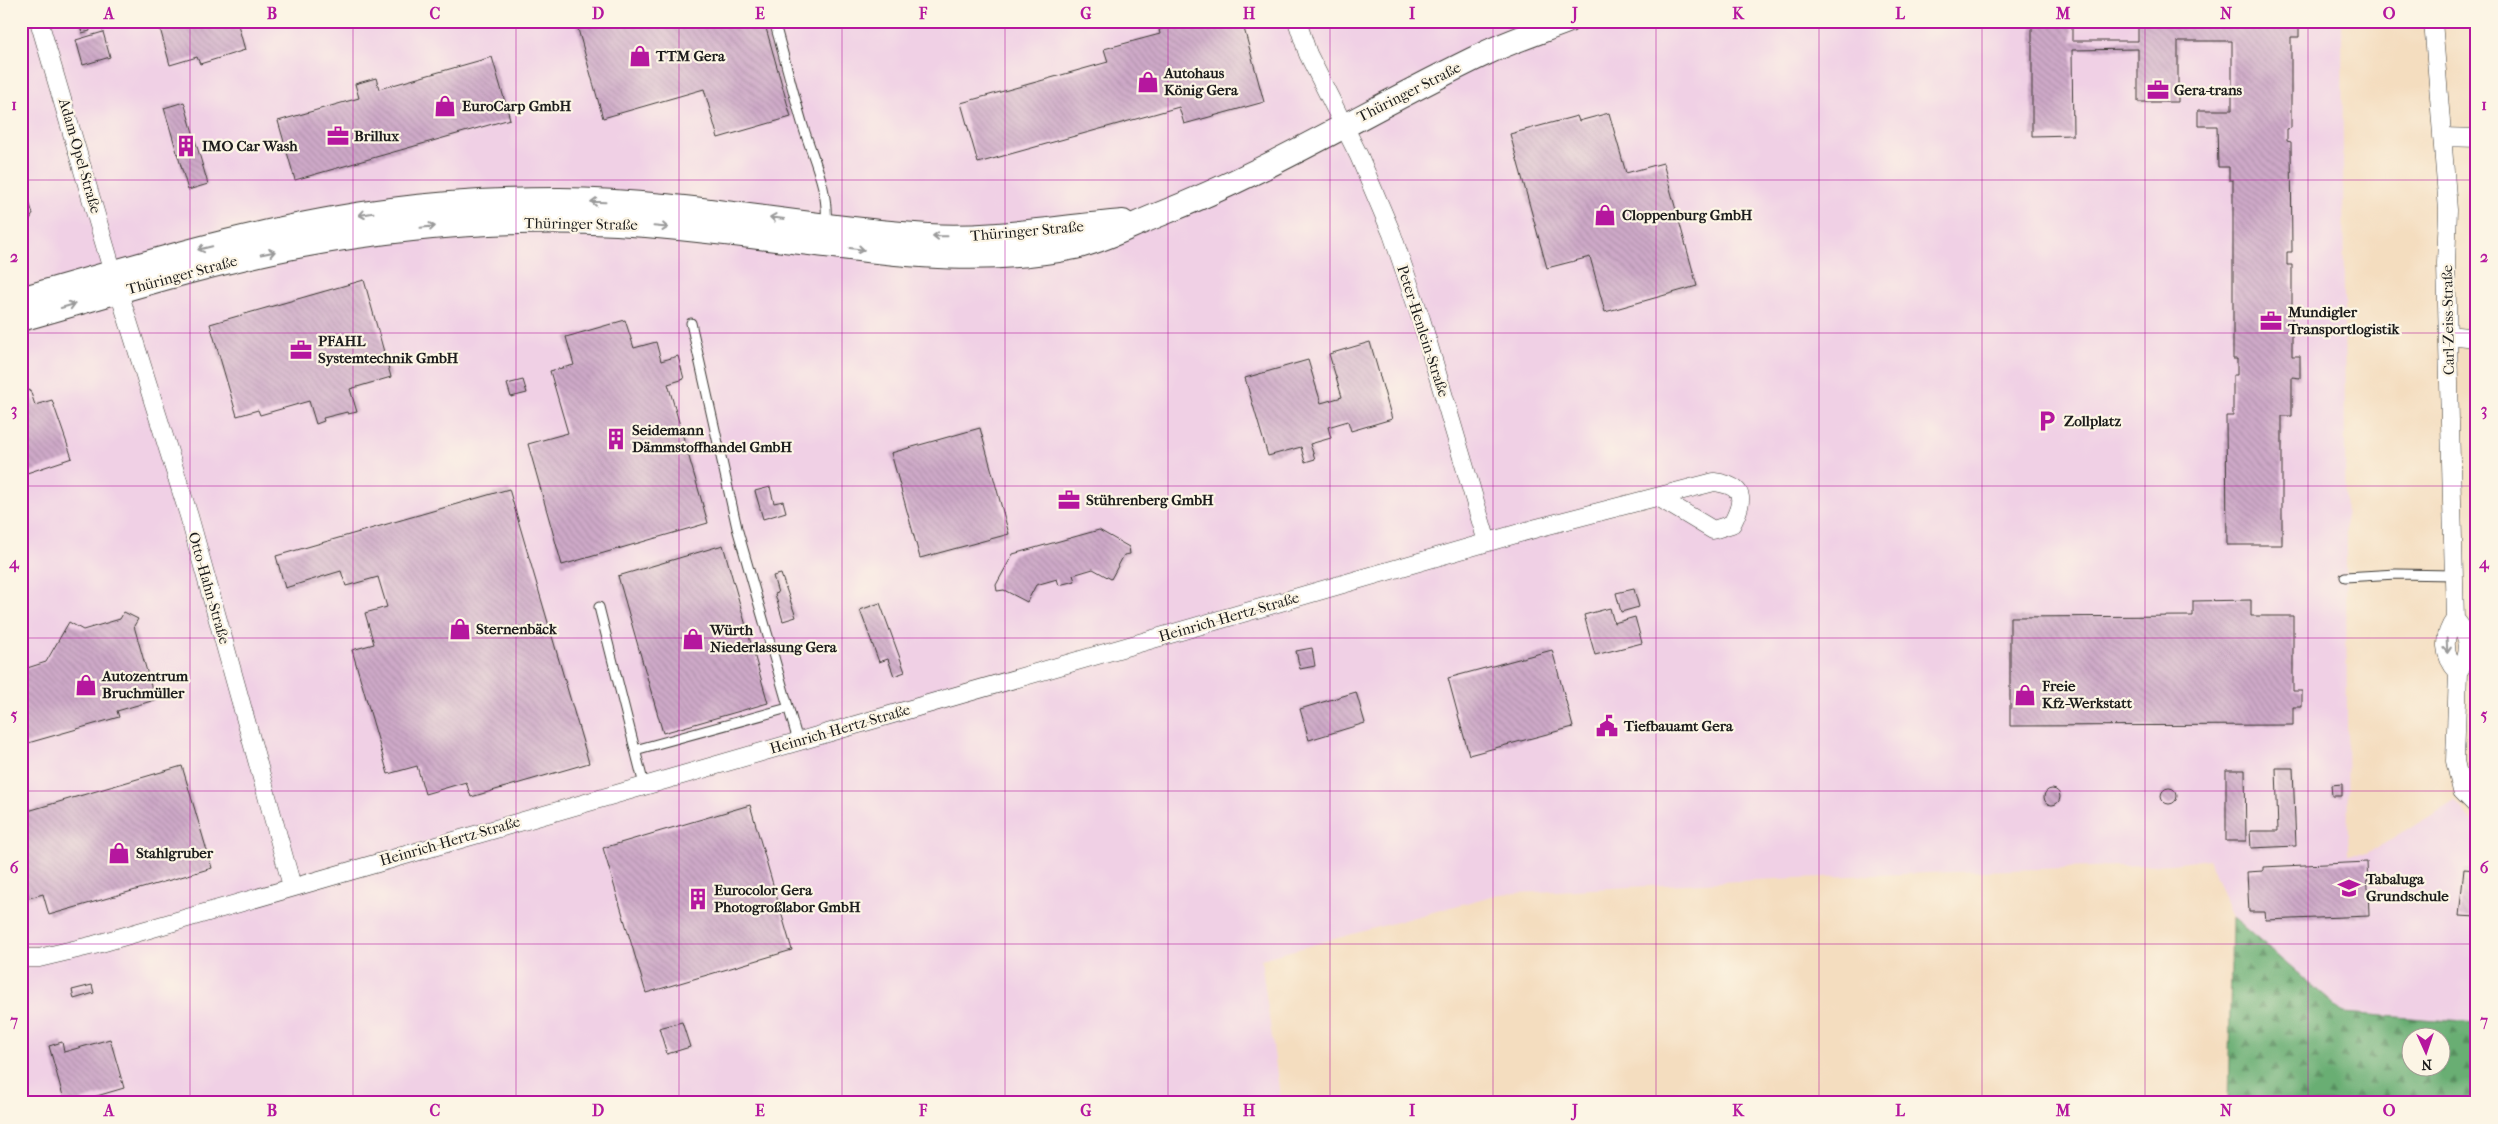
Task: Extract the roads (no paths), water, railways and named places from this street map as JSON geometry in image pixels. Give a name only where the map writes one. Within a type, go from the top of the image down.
[{"type":"main road","name":"Thüringer Straße","points":[[21,319],[116,282],[169,257],[277,231],[390,210],[442,205],[562,200],[620,203],[718,211],[824,234],[974,237],[1020,234],[1145,220],[1218,191],[1488,52],[1567,21]]},
{"type":"main road","name":"Thüringer Straße","points":[[21,299],[116,282]]},
{"type":"street","name":"Adam-Opel-Straße","points":[[39,21],[116,282]]},
{"type":"street","name":"Peter-Henlein-Straße","points":[[1297,21],[1308,54],[1344,126],[1392,234],[1421,319],[1487,542]]},
{"type":"street","name":"Carl-Zeiss-Straße","points":[[2434,21],[2448,210],[2446,264],[2455,619],[2447,630],[2445,646],[2449,662],[2458,672]]},
{"type":"street","points":[[2442,137],[2477,138]]},
{"type":"street","name":"Otto-Hahn-Straße","points":[[116,282],[189,516],[292,886]]},
{"type":"street","points":[[2448,336],[2477,338]]},
{"type":"street","name":"Heinrich-Hertz-Straße","points":[[21,958],[39,958],[94,945],[292,886],[1487,542],[1658,497]]},
{"type":"street","name":"Carl-Zeiss-Straße","points":[[2455,619],[2464,629],[2469,644],[2466,661],[2458,672],[2455,761],[2462,790],[2477,806]]},
{"type":"lane","points":[[774,21],[803,127],[824,188],[827,207],[824,234]]},
{"type":"lane","points":[[691,324],[737,528],[798,741]]},
{"type":"lane","points":[[2345,577],[2396,574],[2454,575]]},
{"type":"lane","points":[[599,607],[644,785]]},
{"type":"lane","points":[[635,750],[788,708]]},
{"type":"place","name":"TTM Gera","points":[[640,56]]},
{"type":"place","name":"Autohaus König Gera","points":[[1148,82]]},
{"type":"place","name":"Gera-trans","points":[[2158,90]]},
{"type":"place","name":"EuroCarp GmbH","points":[[445,106]]},
{"type":"place","name":"Brillux","points":[[338,136]]},
{"type":"place","name":"IMO Car Wash","points":[[186,146]]},
{"type":"place","name":"Cloppenburg GmbH","points":[[1605,215]]},
{"type":"place","name":"Mundigler Transportlogistik","points":[[2271,321]]},
{"type":"place","name":"PFAHL Systemtechnik GmbH","points":[[301,350]]},
{"type":"place","name":"Zollplatz","points":[[2047,421]]},
{"type":"place","name":"Seidemann Dämmstoffhandel GmbH","points":[[616,439]]},
{"type":"place","name":"Stührenberg GmbH","points":[[1069,500]]},
{"type":"place","name":"Sternenbäck","points":[[460,629]]},
{"type":"place","name":"Würth Niederlassung Gera","points":[[693,639]]},
{"type":"place","name":"Autozentrum Bruchmüller","points":[[86,685]]},
{"type":"place","name":"Freie Kfz-Werkstatt","points":[[2025,695]]},
{"type":"place","name":"Tiefbauamt Gera","points":[[1607,726]]},
{"type":"place","name":"Stahlgruber","points":[[119,853]]},
{"type":"place","name":"Tabaluga Grundschule","points":[[2349,888]]},
{"type":"place","name":"Eurocolor Gera Photogroßlabor GmbH","points":[[698,899]]}]
